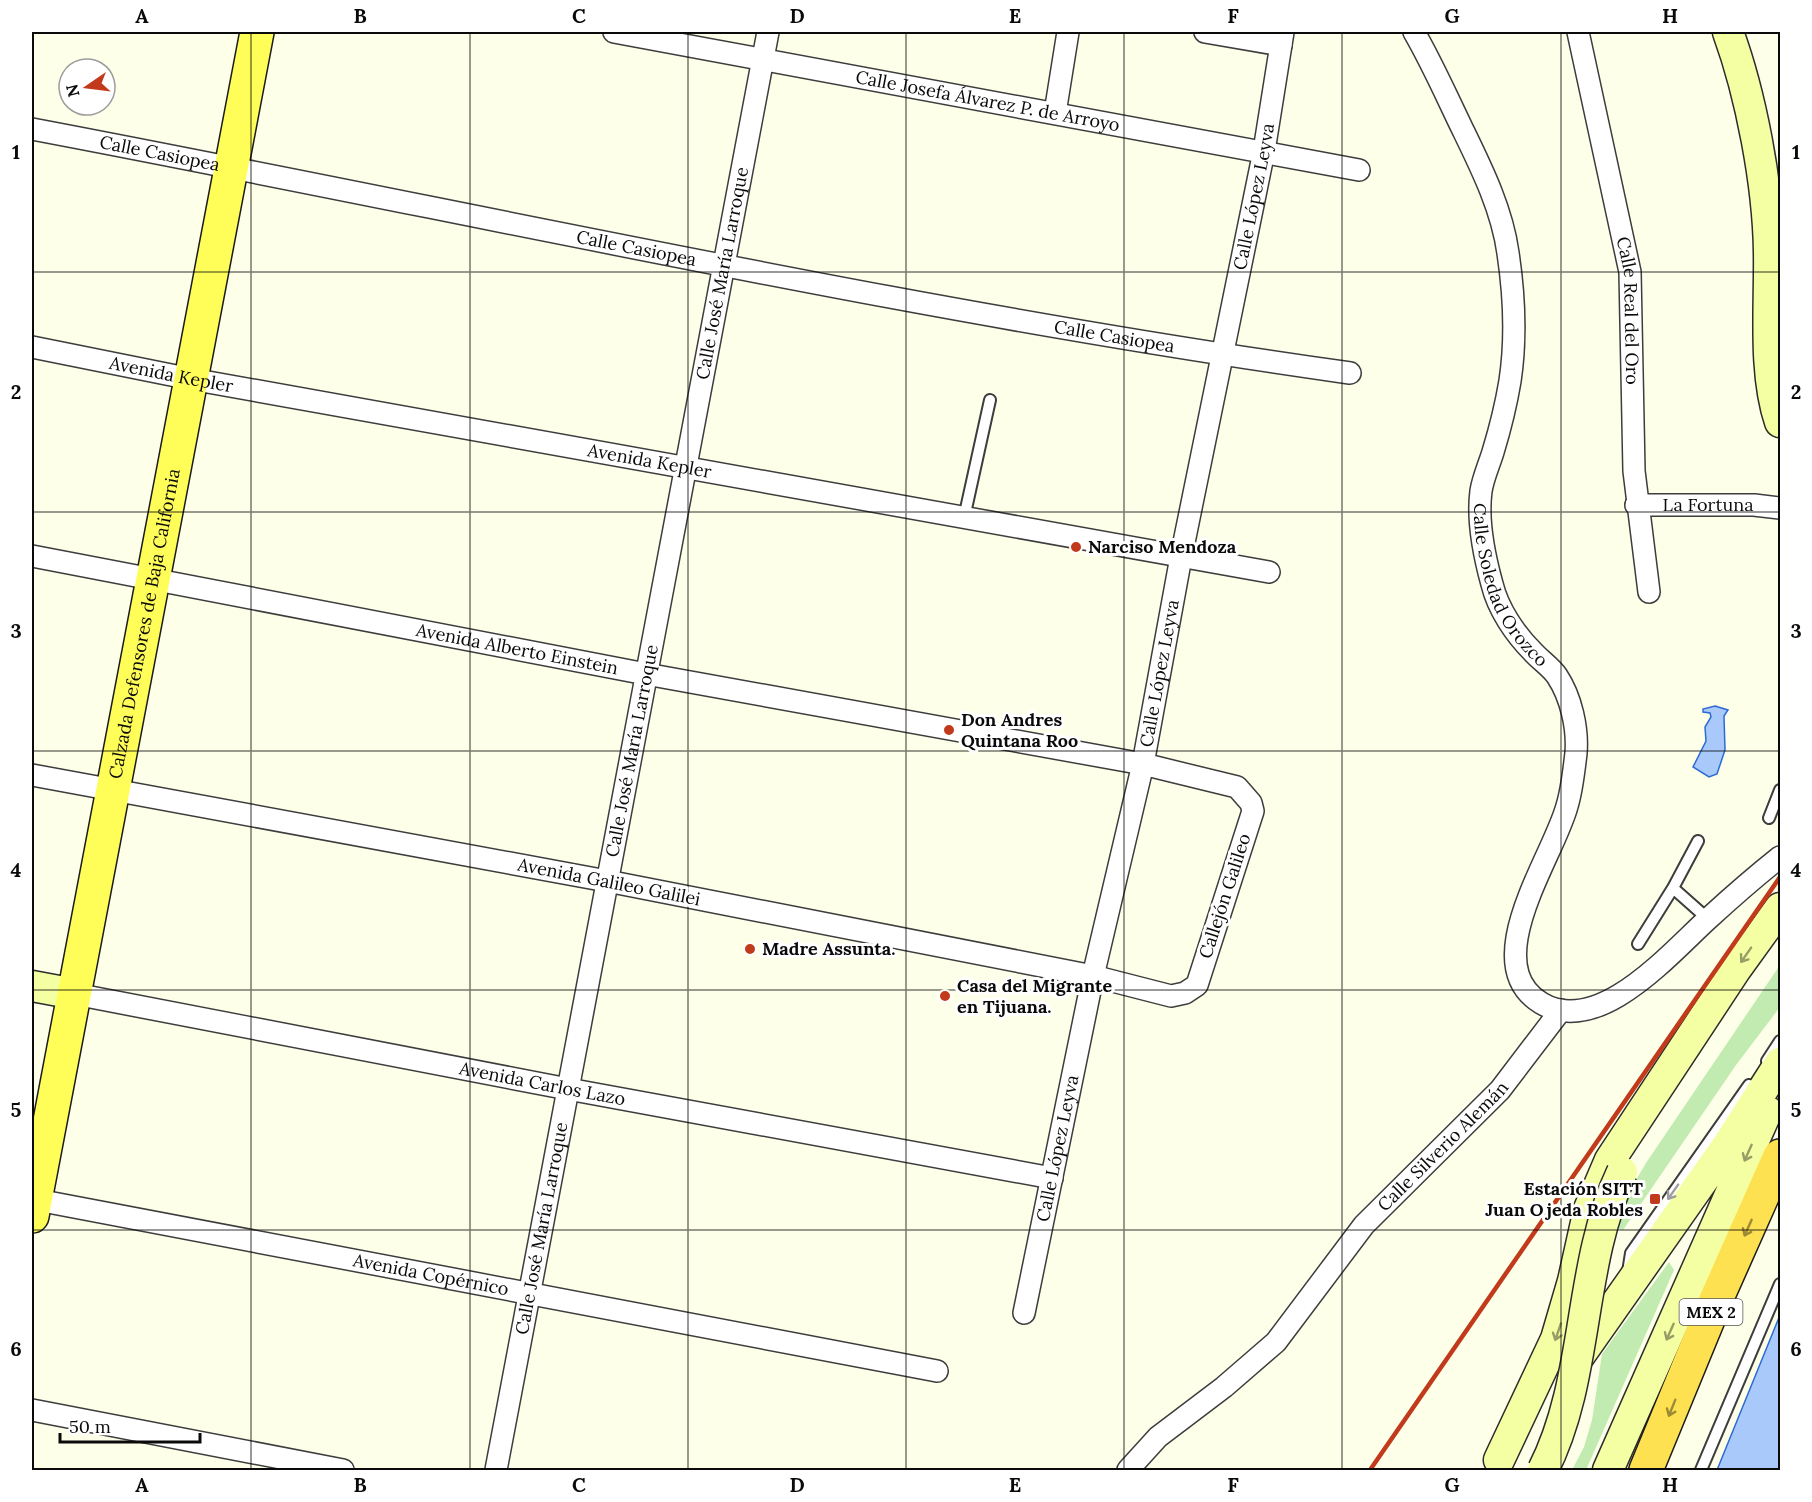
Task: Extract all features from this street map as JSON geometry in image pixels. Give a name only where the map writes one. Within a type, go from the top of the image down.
[{"type":"highway","name":"MEX 2","points":[[1646,1470],[1716,1300],[1780,1156]]},
{"type":"main road","name":"Calzada Defensores de Baja California","points":[[33,1205],[257,32]]},
{"type":"main road","points":[[1728,32],[1744,80],[1764,202],[1769,249],[1773,383],[1780,422]]},
{"type":"main road","points":[[1496,1465],[1556,1339],[1573,1281],[1589,1209],[1610,1160],[1780,908]]},
{"type":"main road","points":[[1542,1470],[1566,1416],[1597,1244],[1612,1192],[1622,1172],[1780,941]]},
{"type":"main road","name":"Avenida Carlos Lazo","points":[[32,986],[75,994]]},
{"type":"main road","points":[[1496,1465],[1518,1442],[1544,1408],[1629,1283],[1727,1146],[1780,1063]]},
{"type":"main road","points":[[1608,1470],[1780,1081]]},
{"type":"street","name":"Calle Josefa Álvarez P. de Arroyo","points":[[614,32],[1359,170]]},
{"type":"street","name":"Calle José María Larroque","points":[[496,1470],[768,32]]},
{"type":"street","points":[[1055,113],[1068,32]]},
{"type":"street","points":[[1205,32],[1282,38]]},
{"type":"street","name":"Calle Soledad Orozco","points":[[1414,32],[1489,184],[1508,251],[1512,313],[1511,376],[1503,419],[1481,491],[1482,540],[1492,588],[1504,614],[1529,649],[1556,675],[1571,712],[1576,734],[1576,754],[1567,807],[1524,908],[1516,939],[1517,968],[1526,988],[1541,1003],[1561,1010]]},
{"type":"street","name":"Calle Real del Oro","points":[[1578,32],[1630,272],[1636,505],[1649,592]]},
{"type":"street","name":"Calle López Leyva","points":[[1024,1313],[1093,976],[1143,764],[1181,558],[1264,151],[1282,38]]},
{"type":"street","name":"Calle Casiopea","points":[[32,129],[723,266],[1222,355],[1350,373]]},
{"type":"street","name":"Avenida Kepler","points":[[32,348],[191,379],[1269,572]]},
{"type":"street","name":"La Fortuna","points":[[1636,505],[1754,505],[1780,508]]},
{"type":"street","name":"Avenida Alberto Einstein","points":[[32,556],[646,674],[1143,764],[1237,787],[1245,795]]},
{"type":"street","name":"Avenida Galileo Galilei","points":[[32,776],[607,881],[1093,976],[1171,996],[1185,993]]},
{"type":"street","name":"Callejón Galileo","points":[[1185,993],[1197,985],[1253,811],[1245,795]]},
{"type":"street","points":[[1561,1010],[1583,1012],[1621,994],[1652,972],[1780,856]]},
{"type":"street","name":"Avenida Carlos Lazo","points":[[75,994],[568,1089],[1052,1178]]},
{"type":"street","name":"Calle Silverio Alemán","points":[[1128,1470],[1158,1437],[1224,1387],[1276,1342],[1364,1225],[1500,1090],[1561,1010]]},
{"type":"street","name":"Avenida Copérnico","points":[[33,1205],[529,1294],[937,1371]]},
{"type":"street","points":[[32,1410],[343,1470]]},
{"type":"lane","points":[[964,518],[990,400]]},
{"type":"lane","points":[[1769,818],[1780,790]]},
{"type":"lane","points":[[1638,944],[1674,888],[1698,841]]},
{"type":"lane","points":[[1674,888],[1708,919]]},
{"type":"lane","points":[[1629,1283],[1627,1265],[1631,1253],[1780,1041]]},
{"type":"lane","points":[[1701,1470],[1780,1284]]},
{"type":"green space","points":[[1780,965],[1780,1007],[1736,1065],[1623,1230],[1617,1228],[1629,1192],[1646,1163]]},
{"type":"green space","points":[[1669,1262],[1674,1270],[1586,1470],[1572,1470],[1584,1447],[1592,1420],[1602,1354]]},
{"type":"water","points":[[1715,706],[1728,710],[1724,716],[1725,750],[1717,774],[1709,777],[1693,767],[1706,741],[1705,727],[1711,717],[1710,713],[1703,712],[1703,709]]},
{"type":"water","points":[[1780,1315],[1780,1470],[1717,1470]]},
{"type":"railway","points":[[1370,1470],[1780,877]]},
{"type":"place","name":"Narciso Mendoza","points":[[1076,547]]},
{"type":"place","name":"Don Andres Quintana Roo","points":[[949,730]]},
{"type":"place","name":"Madre Assunta.","points":[[750,949]]},
{"type":"place","name":"Casa del Migrante en Tijuana.","points":[[945,996]]},
{"type":"place","name":"Estación SITT Juan Ojeda Robles","points":[[1655,1199]]}]
